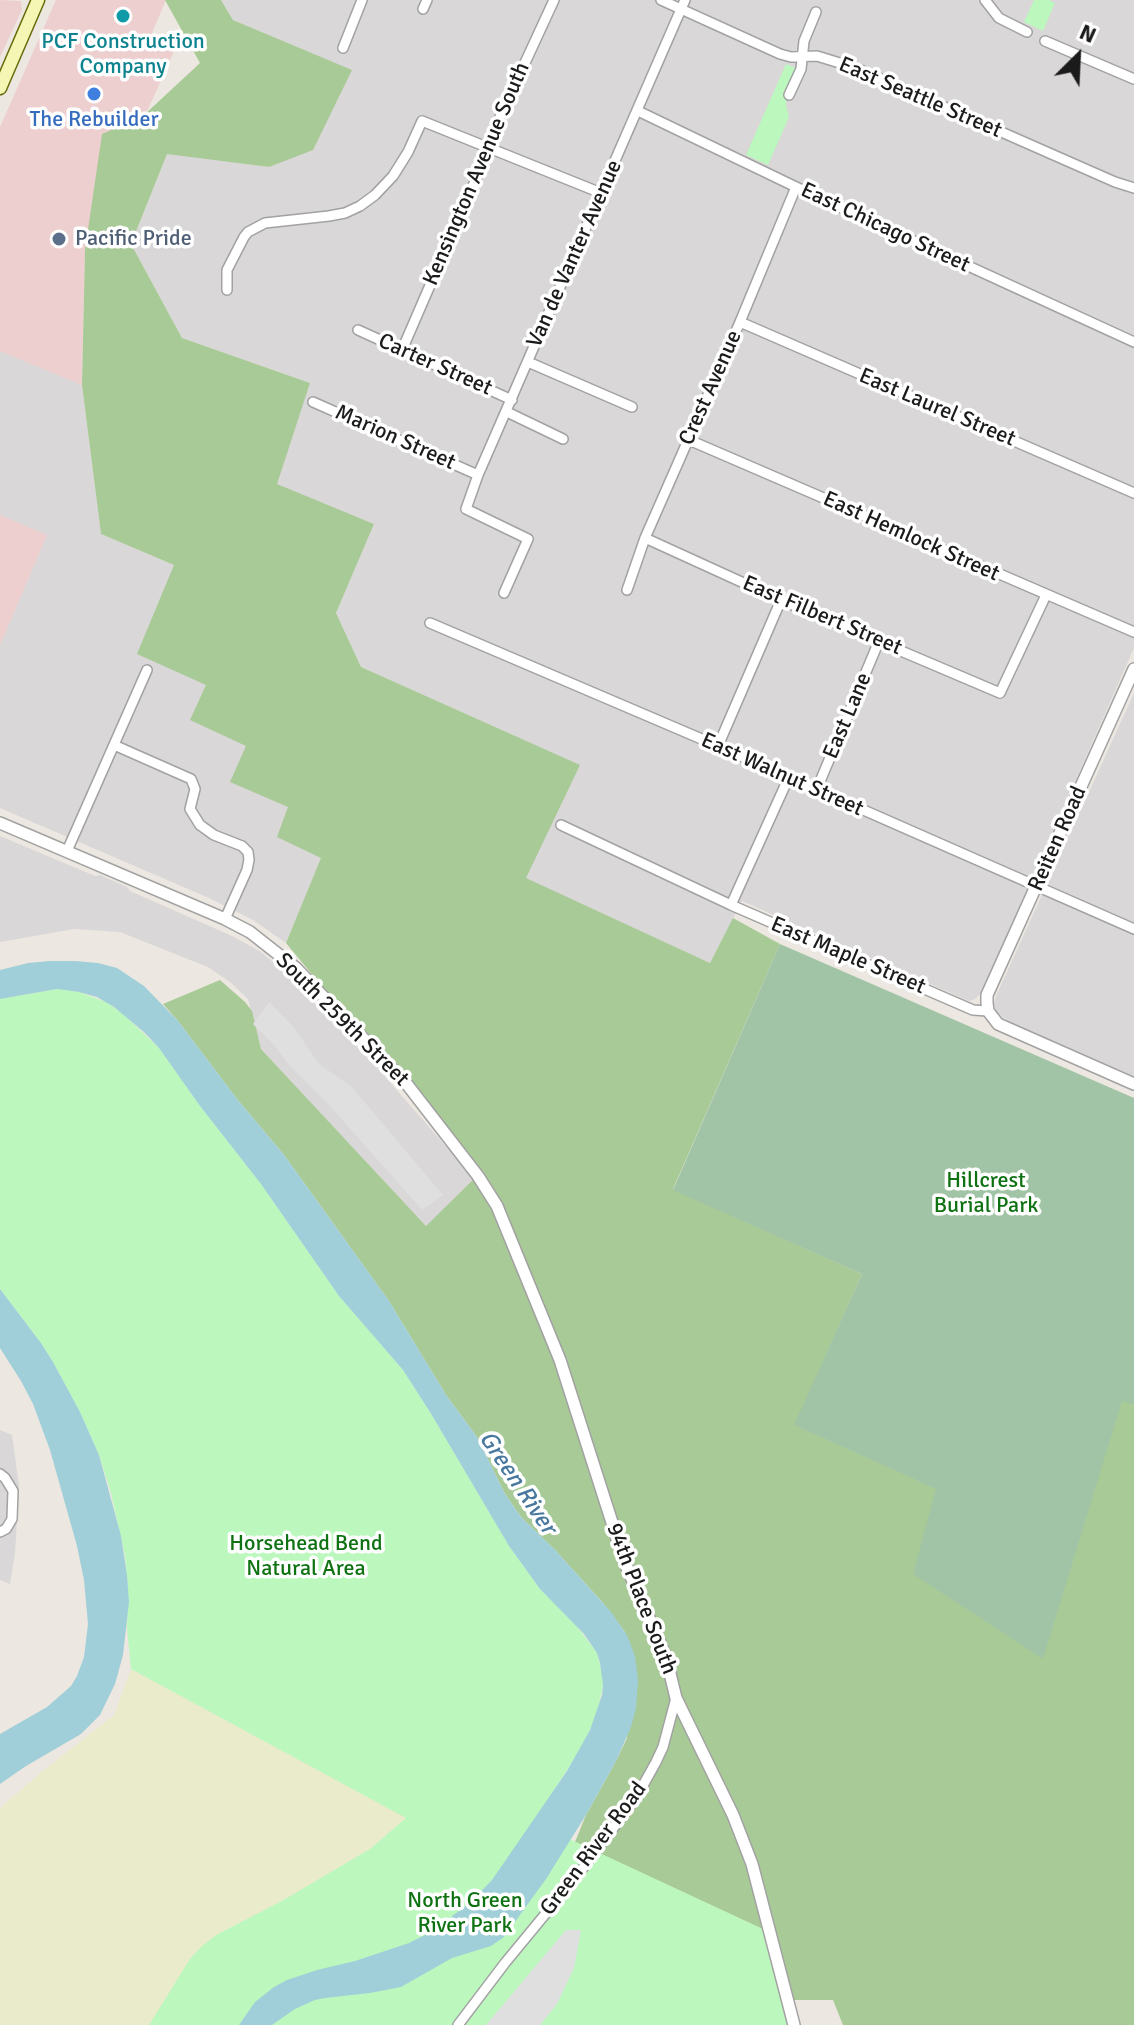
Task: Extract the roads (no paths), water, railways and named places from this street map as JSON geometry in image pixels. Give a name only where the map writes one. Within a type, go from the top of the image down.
[{"type":"main road","points":[[0,88],[38,0]]},
{"type":"street","points":[[343,48],[362,0]]},
{"type":"street","name":"Kensington Avenue South","points":[[402,350],[489,149],[494,130],[554,0]]},
{"type":"street","name":"East Seattle Street","points":[[661,0],[683,4],[780,54],[817,56],[856,68],[1134,188]]},
{"type":"street","points":[[986,0],[999,18],[1027,32]]},
{"type":"street","name":"Van de Vanter Avenue","points":[[504,593],[528,539],[466,509],[683,4]]},
{"type":"street","points":[[789,95],[801,69],[804,41],[816,12]]},
{"type":"street","points":[[1045,41],[1134,79]]},
{"type":"street","name":"East Chicago Street","points":[[638,111],[1134,342]]},
{"type":"street","points":[[227,290],[227,270],[248,232],[265,223],[329,216],[360,206],[393,176],[422,121],[601,193]]},
{"type":"street","name":"Crest Avenue","points":[[627,590],[645,538],[796,187]]},
{"type":"street","name":"East Laurel Street","points":[[740,322],[1134,493]]},
{"type":"street","name":"Carter Street","points":[[358,330],[512,400]]},
{"type":"street","points":[[528,362],[632,407]]},
{"type":"street","name":"Marion Street","points":[[313,402],[478,475]]},
{"type":"street","points":[[507,412],[563,439]]},
{"type":"street","name":"East Hemlock Street","points":[[689,440],[1134,632]]},
{"type":"street","name":"East Filbert Street","points":[[645,538],[781,600],[1000,693],[1046,595]]},
{"type":"street","points":[[718,746],[781,600]]},
{"type":"street","name":"East Walnut Street","points":[[430,623],[1134,929]]},
{"type":"street","name":"East Lane","points":[[816,791],[879,641]]},
{"type":"street","name":"Reiten Road","points":[[988,1011],[987,995],[1134,669]]},
{"type":"street","points":[[67,851],[147,670]]},
{"type":"street","points":[[114,745],[191,779],[195,789],[190,809],[200,825],[214,835],[239,844],[248,852],[249,864],[225,919]]},
{"type":"street","points":[[731,905],[788,779]]},
{"type":"street","name":"South 259th Street","points":[[0,823],[250,932],[296,968],[406,1083],[478,1176]]},
{"type":"street","name":"East Maple Street","points":[[561,825],[731,905],[973,1010],[988,1011],[998,1024],[1134,1084]]},
{"type":"street","name":"94th Place South","points":[[478,1176],[497,1206],[560,1360],[625,1563],[666,1657],[676,1698],[733,1815],[752,1864],[794,2025]]},
{"type":"street","points":[[0,1474],[13,1491],[12,1519],[0,1532]]},
{"type":"street","name":"Green River Road","points":[[458,2025],[636,1798],[663,1747],[676,1698]]},
{"type":"water","points":[[50,961],[98,963],[117,968],[144,986],[178,1021],[284,1155],[389,1301],[446,1395],[477,1437],[505,1494],[521,1517],[611,1612],[627,1635],[635,1656],[638,1680],[636,1708],[616,1761],[546,1879],[504,1937],[491,1946],[452,1958],[401,1987],[315,2000],[272,2025],[239,2025],[255,2002],[274,1987],[317,1970],[409,1943],[433,1931],[472,1901],[492,1880],[567,1771],[590,1730],[602,1695],[600,1663],[584,1634],[540,1589],[509,1546],[403,1370],[339,1296],[261,1184],[159,1048],[114,1007],[97,997],[57,989],[0,999],[0,970]]},
{"type":"water","points":[[0,1289],[53,1362],[99,1455],[121,1536],[129,1602],[123,1655],[115,1684],[100,1715],[81,1734],[0,1784],[0,1734],[47,1707],[71,1686],[84,1657],[88,1624],[77,1546],[50,1450],[33,1404],[0,1348]]},
{"type":"place","name":"PCF Construction Company","points":[[123,16]]},
{"type":"place","name":"The Rebuilder","points":[[94,94]]},
{"type":"place","name":"Pacific Pride","points":[[59,239]]},
{"type":"park label","name":"Hillcrest Burial Park","points":[[986,1194]]},
{"type":"park label","name":"Horsehead Bend Natural Area","points":[[306,1556]]},
{"type":"park label","name":"North Green River Park","points":[[465,1914]]},
{"type":"water label","name":"Green River","points":[[517,1483]]}]
